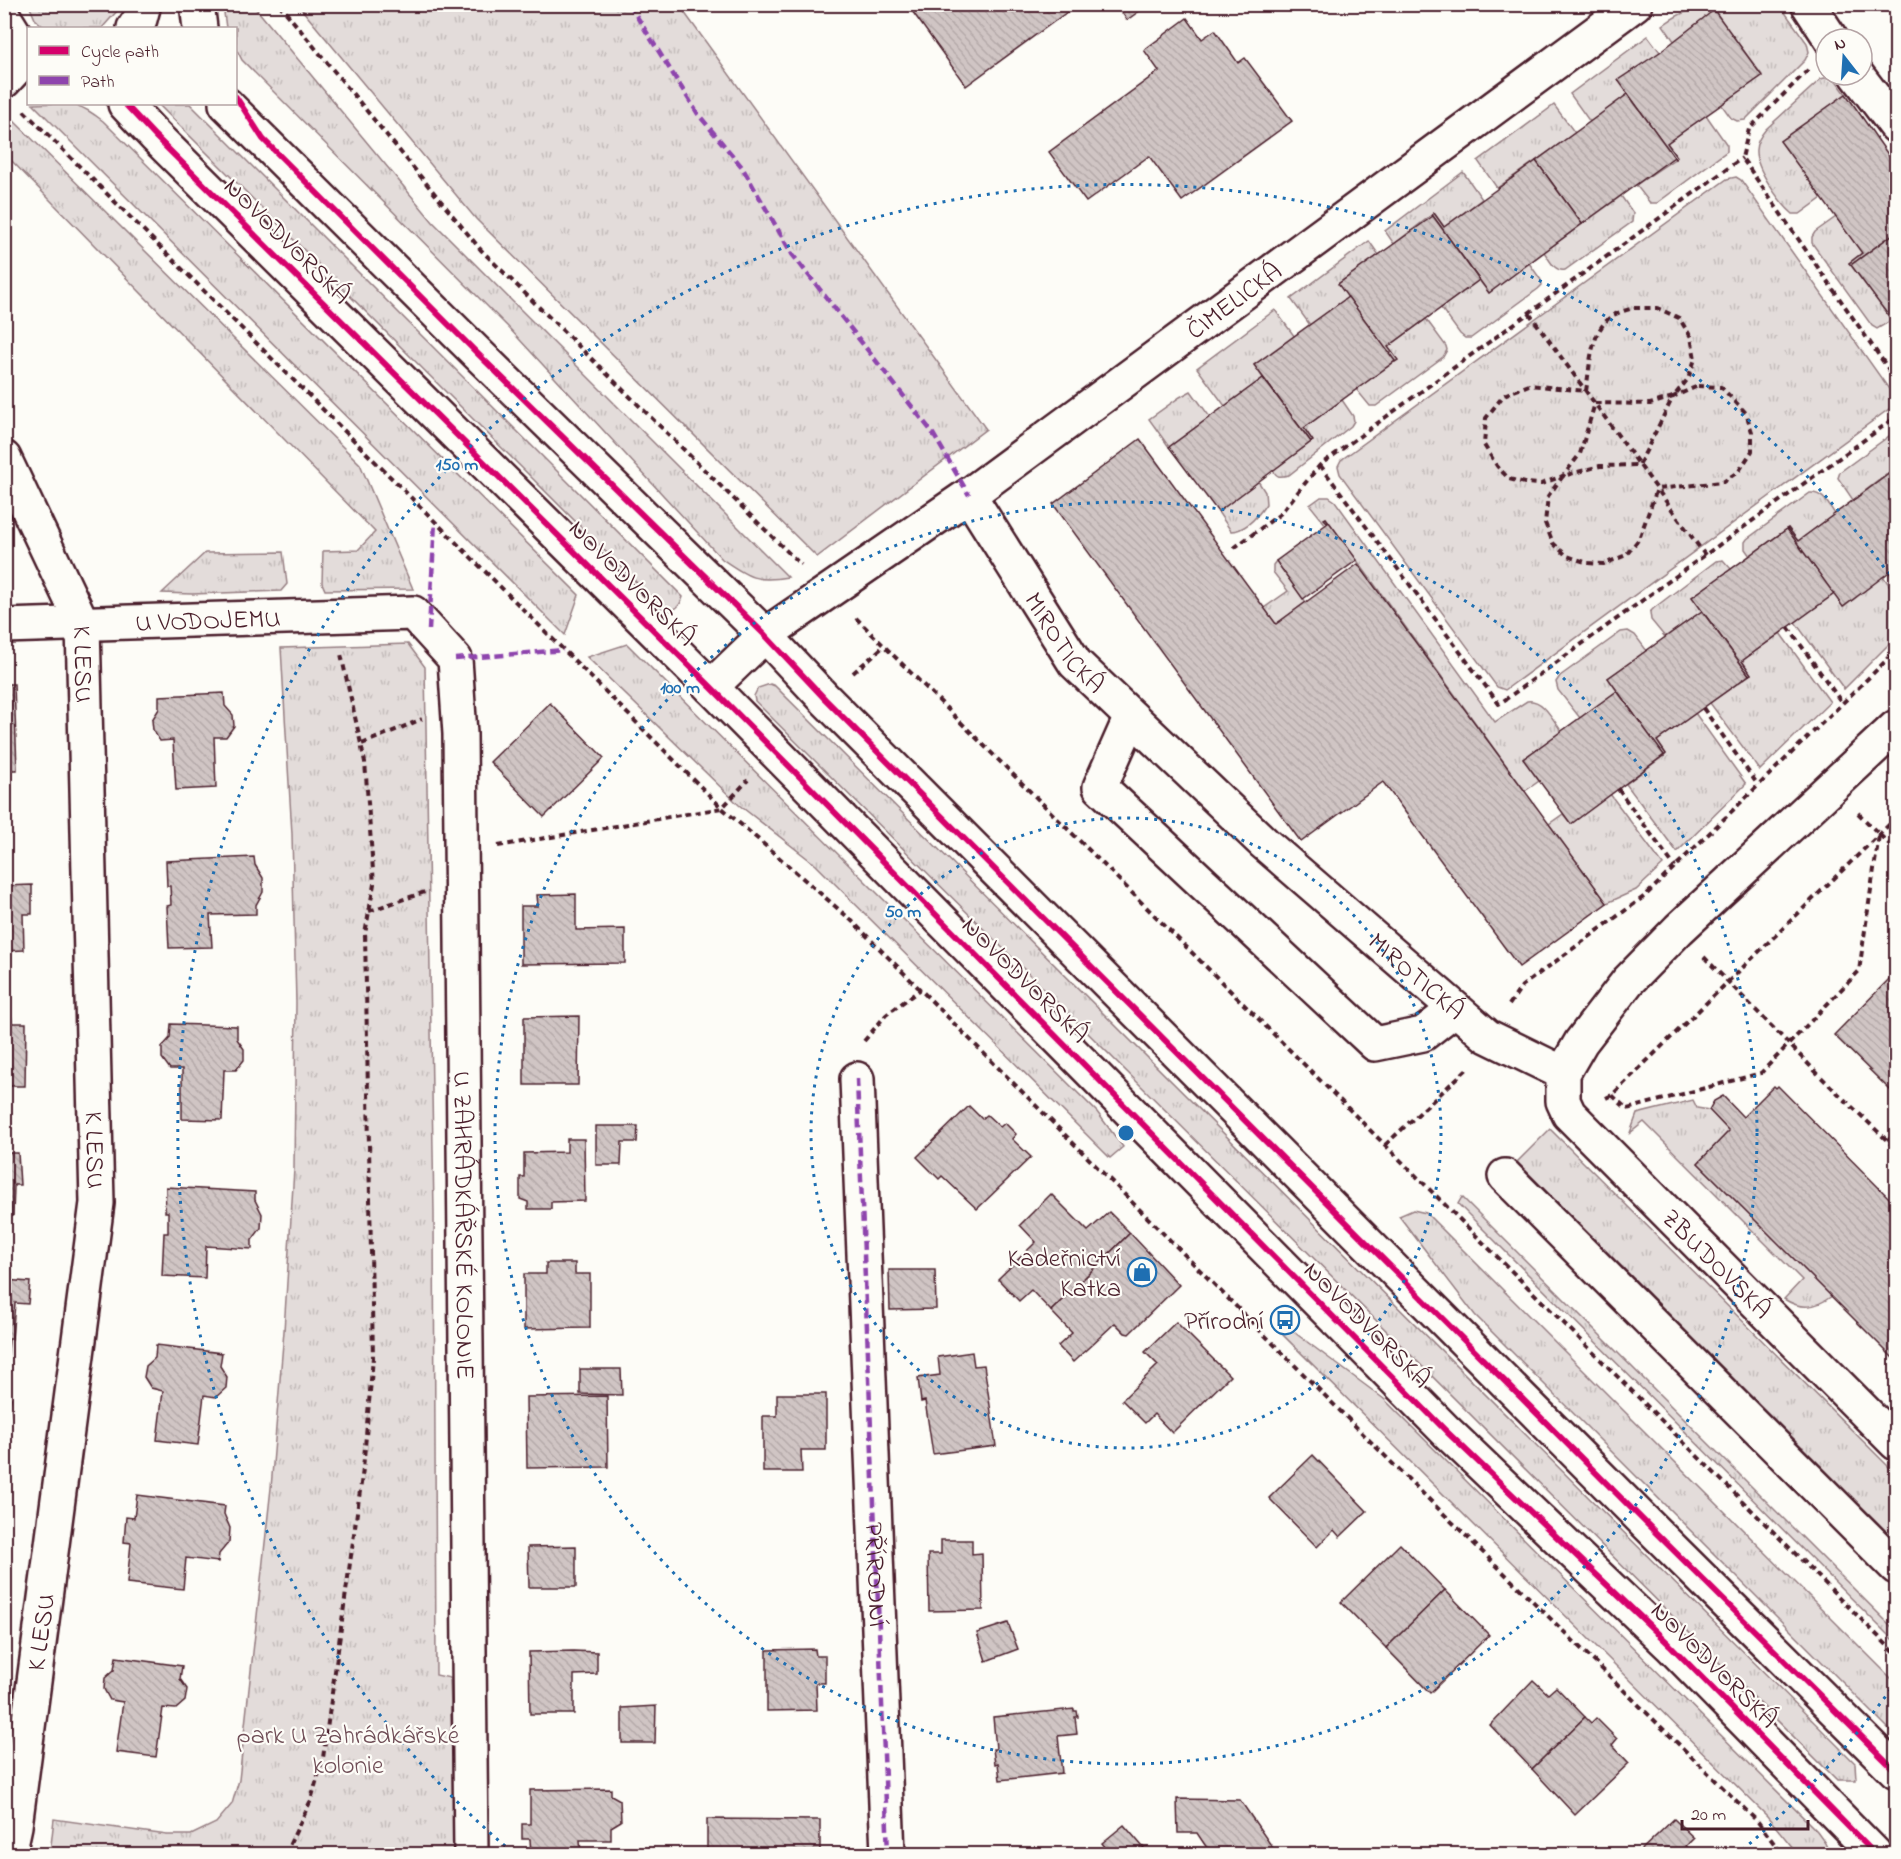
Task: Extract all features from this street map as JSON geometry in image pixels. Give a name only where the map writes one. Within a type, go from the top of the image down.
[{"type":"street","points":[[197,4],[200,27]]},
{"type":"street","name":"ČIMELICKÁ","points":[[765,635],[969,495],[1635,4]]},
{"type":"street","points":[[1808,4],[1822,27]]},
{"type":"street","points":[[4,17],[19,41],[27,48]]},
{"type":"street","points":[[4,81],[27,56]]},
{"type":"street","points":[[1866,87],[1896,126]]},
{"type":"street","points":[[237,99],[263,139]]},
{"type":"street","name":"NOVODVORSKÁ","points":[[126,105],[711,687],[1439,1424],[1670,1645],[1875,1854]]},
{"type":"street","name":"NOVODVORSKÁ","points":[[227,105],[765,635],[850,724],[1896,1771]]},
{"type":"street","name":"K LESU","points":[[4,458],[83,625],[97,1203],[9,1854]]},
{"type":"street","name":"MIROTICKÁ","points":[[969,495],[1075,663],[1264,843],[1487,1036],[1563,1073]]},
{"type":"street","name":"U VODOJEMU","points":[[4,626],[413,613]]},
{"type":"street","name":"U ZAHRÁDKÁŘSKÉ KOLONIE","points":[[413,613],[455,659],[460,734],[471,1854]]},
{"type":"street","points":[[711,687],[765,635]]},
{"type":"street","points":[[1131,717],[1100,787],[1375,1044],[1423,1034],[1455,1009]]},
{"type":"street","points":[[1569,1114],[1563,1101],[1563,1073],[1581,1042],[1628,981],[1679,929],[1896,727]]},
{"type":"street","name":"PŘÍRODNÍ","points":[[857,1079],[888,1854]]},
{"type":"street","name":"ZBUDOVSKÁ","points":[[1569,1114],[1896,1443]]},
{"type":"street","points":[[1505,1176],[1896,1567]]},
{"type":"path","points":[[279,4],[481,250],[884,646],[1896,1654]]},
{"type":"path","points":[[1234,548],[1280,514],[1320,465],[1742,158],[1749,129],[1810,68]]},
{"type":"path","points":[[21,108],[722,808],[851,920],[1412,1482],[1758,1822],[1782,1854]]},
{"type":"path","points":[[1742,158],[1896,380]]},
{"type":"path","points":[[1586,391],[1592,353],[1599,329],[1612,316],[1634,308],[1657,308],[1678,318],[1691,336],[1695,359],[1688,379],[1673,397],[1639,465]]},
{"type":"path","points":[[1529,312],[1705,555]]},
{"type":"path","points":[[1586,391],[1529,385],[1504,395],[1486,418],[1484,445],[1497,466],[1509,479],[1541,484],[1600,466],[1639,465]]},
{"type":"path","points":[[1595,403],[1650,404],[1698,386],[1721,387],[1746,413],[1752,432],[1752,451],[1739,471],[1723,482],[1657,489]]},
{"type":"path","points":[[1595,403],[1580,454],[1548,496],[1545,523],[1552,543],[1567,556],[1588,563],[1604,564],[1626,555],[1639,539],[1657,489]]},
{"type":"path","points":[[1320,465],[1499,704],[1896,417]]},
{"type":"path","points":[[1890,571],[1896,580]]},
{"type":"path","points":[[285,1854],[311,1800],[323,1758],[363,1469],[373,1346],[364,933],[374,884],[365,762],[331,616]]},
{"type":"path","points":[[1788,627],[1842,703]]},
{"type":"path","points":[[852,674],[884,646]]},
{"type":"path","points":[[1385,1145],[1472,1065],[1487,1036],[1522,986],[1645,896],[1896,651]]},
{"type":"path","points":[[362,744],[458,704]]},
{"type":"path","points":[[1703,708],[1758,785]]},
{"type":"path","points":[[462,852],[722,808],[754,774]]},
{"type":"path","points":[[1833,786],[1896,851]]},
{"type":"path","points":[[1618,789],[1675,867]]},
{"type":"path","points":[[1569,1114],[1612,1095],[1896,818]]},
{"type":"path","points":[[1612,1095],[1627,1109],[1761,1073],[1859,970],[1879,834]]},
{"type":"path","points":[[369,912],[428,891],[462,892]]},
{"type":"path","points":[[1679,929],[1727,982],[1896,1149]]},
{"type":"path","points":[[857,1079],[862,1043],[886,1016],[921,990]]},
{"type":"path","points":[[1888,1141],[1896,1132]]},
{"type":"green space","points":[[1726,4],[1775,5],[1784,11],[1807,43],[1809,52],[1805,60],[1745,120],[1737,121],[1731,118],[1721,104],[1762,75],[1714,11],[1674,41],[1663,25],[1693,9]]},
{"type":"green space","points":[[29,5],[119,5],[117,11],[103,27],[44,27],[35,19]]},
{"type":"green space","points":[[223,5],[253,5],[433,222],[788,577],[760,579],[746,574],[722,559],[508,327],[242,60],[237,50],[237,27],[226,27]]},
{"type":"green space","points":[[298,5],[679,5],[986,429],[817,557],[476,219]]},
{"type":"green space","points":[[1648,36],[1660,52],[1621,80],[1628,94],[1590,122],[1570,94]]},
{"type":"green space","points":[[1814,85],[1841,87],[1846,94],[1780,141],[1822,198],[1800,214],[1793,214],[1775,194],[1760,166],[1756,150],[1766,129]]},
{"type":"green space","points":[[34,105],[74,105],[103,121],[579,595],[565,635]]},
{"type":"green space","points":[[159,105],[191,105],[683,597],[677,608],[665,611]]},
{"type":"green space","points":[[1554,105],[1575,133],[1497,188],[1478,161]]},
{"type":"green space","points":[[7,114],[360,464],[413,589],[325,590],[322,583],[323,551],[358,550],[375,532],[5,154],[5,116]]},
{"type":"green space","points":[[1706,115],[1727,145],[1727,151],[1657,203],[1650,203],[1636,185],[1676,158],[1677,156],[1667,143]]},
{"type":"green space","points":[[1463,172],[1482,199],[1444,227],[1434,213],[1394,244],[1385,231]]},
{"type":"green space","points":[[1736,177],[1741,180],[1896,399],[1893,406],[1505,690],[1497,687],[1340,474],[1338,466],[1341,460],[1727,179]]},
{"type":"green space","points":[[1621,196],[1633,213],[1632,222],[1565,270],[1558,269],[1550,262],[1544,252]]},
{"type":"green space","points":[[1836,217],[1862,253],[1849,263],[1892,320],[1877,329],[1872,326],[1812,243],[1815,232]]},
{"type":"green space","points":[[1369,241],[1379,255],[1339,283],[1348,297],[1310,325],[1291,299]]},
{"type":"green space","points":[[1529,263],[1542,285],[1471,338],[1465,338],[1460,334],[1441,308],[1479,280],[1489,293]]},
{"type":"green space","points":[[1275,310],[1295,337],[1254,365],[1263,378],[1225,406],[1197,368]]},
{"type":"green space","points":[[1426,319],[1446,346],[1447,350],[1443,357],[1376,406],[1370,406],[1356,389],[1397,360],[1388,347]]},
{"type":"green space","points":[[1191,391],[1210,417],[1169,447],[1149,419]]},
{"type":"green space","points":[[1342,400],[1353,416],[1354,421],[1351,426],[1289,475],[1277,476],[1273,470],[1312,441],[1304,428]]},
{"type":"green space","points":[[1896,431],[1896,479],[1891,471],[1853,500],[1838,478],[1840,472]]},
{"type":"green space","points":[[1258,481],[1265,492],[1266,504],[1247,526],[1231,531],[1218,512]]},
{"type":"green space","points":[[1810,493],[1822,497],[1835,514],[1798,541],[1788,528],[1750,556],[1745,549],[1747,539]]},
{"type":"green space","points":[[1321,497],[1329,497],[1335,501],[1495,722],[1527,701],[1543,706],[1551,716],[1562,732],[1523,759],[1539,781],[1525,791],[1326,518],[1328,523],[1326,525],[1310,505]]},
{"type":"green space","points":[[283,552],[287,584],[281,591],[162,593],[205,553]]},
{"type":"green space","points":[[1723,560],[1732,570],[1692,597],[1702,611],[1665,637],[1651,620],[1650,612],[1716,561]]},
{"type":"green space","points":[[1276,561],[1306,602],[1276,624],[1264,608],[1288,591],[1273,572],[1273,565]]},
{"type":"green space","points":[[1883,576],[1896,595],[1896,637],[1844,689],[1795,622],[1834,594],[1844,607]]},
{"type":"green space","points":[[1628,631],[1635,635],[1647,651],[1608,678],[1617,691],[1580,718],[1558,690],[1556,682],[1560,676],[1621,632]]},
{"type":"green space","points":[[1780,633],[1830,702],[1760,770],[1710,703],[1751,674],[1742,661]]},
{"type":"green space","name":"park U Zahrádkářské kolonie","points":[[408,644],[425,667],[434,1212],[436,1675],[450,1678],[456,1854],[50,1854],[54,1819],[167,1835],[191,1835],[216,1823],[232,1804],[239,1780],[271,1488],[294,1169],[296,1003],[292,834],[281,648]]},
{"type":"green space","points":[[627,644],[1097,1112],[1123,1147],[1110,1158],[816,865],[739,805],[587,657]]},
{"type":"green space","points":[[770,684],[775,686],[1855,1763],[1856,1780],[1837,1780],[755,701],[754,696],[758,688]]},
{"type":"green space","points":[[1695,713],[1746,784],[1677,852],[1626,784],[1666,754],[1657,741]]},
{"type":"green space","points":[[1610,794],[1663,865],[1636,890],[1607,903],[1549,824],[1563,814],[1571,824]]},
{"type":"green space","points":[[1693,1100],[1697,1108],[1709,1110],[1729,1131],[1698,1163],[1832,1296],[1820,1303],[1808,1306],[1796,1305],[1784,1299],[1802,1280],[1644,1122],[1630,1133],[1637,1114]]},
{"type":"green space","points":[[1550,1129],[1896,1474],[1896,1541],[1517,1162]]},
{"type":"green space","points":[[1462,1197],[1896,1631],[1896,1643],[1458,1204]]},
{"type":"green space","points":[[1413,1210],[1426,1213],[1896,1683],[1896,1736],[1475,1315],[1399,1216]]},
{"type":"green space","points":[[1287,1327],[1384,1399],[1817,1831],[1830,1854],[1798,1854],[1767,1816],[1280,1332]]},
{"type":"building","points":[[907,4],[1078,4],[966,86]]},
{"type":"building","points":[[1116,4],[1149,4],[1127,20]]},
{"type":"building","points":[[1714,10],[1762,76],[1667,143],[1677,157],[1675,159],[1618,80],[1660,52]]},
{"type":"building","points":[[1187,18],[1202,39],[1215,30],[1238,63],[1245,58],[1292,121],[1182,201],[1149,156],[1086,202],[1049,152],[1159,71],[1144,50]]},
{"type":"building","points":[[1628,94],[1674,157],[1582,224],[1536,161]]},
{"type":"building","points":[[1846,94],[1896,166],[1896,232],[1851,265],[1849,263],[1862,253],[1780,141]]},
{"type":"building","points":[[1536,161],[1582,224],[1489,293],[1432,215],[1434,213],[1444,227]]},
{"type":"building","points":[[1433,216],[1479,280],[1388,347],[1398,360],[1395,362],[1338,284]]},
{"type":"building","points":[[1896,232],[1896,326],[1851,265]]},
{"type":"building","points":[[1348,297],[1395,361],[1304,428],[1313,441],[1311,442],[1254,365]]},
{"type":"building","points":[[1263,378],[1311,442],[1218,512],[1169,447]]},
{"type":"building","points":[[1140,439],[1276,624],[1358,564],[1607,903],[1519,967],[1383,782],[1301,842],[1053,504]]},
{"type":"building","points":[[1890,473],[1896,483],[1896,567],[1843,607],[1786,529],[1788,528],[1798,541]]},
{"type":"building","points":[[1326,518],[1357,560],[1303,599],[1276,561],[1328,523],[1324,519]]},
{"type":"building","points":[[1787,529],[1834,594],[1742,661],[1751,674],[1749,675],[1692,597]]},
{"type":"building","points":[[1702,611],[1749,675],[1657,741],[1666,754],[1664,756],[1608,678]]},
{"type":"building","points":[[4,684],[14,684],[17,770],[4,770]]},
{"type":"building","points":[[1617,691],[1664,755],[1571,824],[1523,759]]},
{"type":"building","points":[[224,693],[225,706],[233,715],[234,726],[226,737],[214,737],[216,788],[176,790],[173,740],[160,741],[153,730],[152,720],[159,709],[159,696]]},
{"type":"building","points":[[550,703],[604,758],[544,817],[490,762]]},
{"type":"building","points":[[254,857],[255,865],[263,878],[263,892],[256,905],[256,914],[210,915],[212,947],[169,948],[167,906],[171,905],[170,886],[167,886],[166,861]]},
{"type":"building","points":[[32,885],[32,914],[23,914],[24,950],[4,951],[4,886]]},
{"type":"building","points":[[576,894],[576,930],[625,929],[625,963],[521,964],[521,906],[538,906],[537,895]]},
{"type":"building","points":[[1896,972],[1896,1087],[1892,1092],[1834,1035]]},
{"type":"building","points":[[4,1013],[11,1013],[12,1023],[26,1023],[25,1086],[4,1086]]},
{"type":"building","points":[[579,1016],[578,1085],[524,1085],[524,1017]]},
{"type":"building","points":[[171,1024],[237,1026],[237,1039],[244,1049],[244,1060],[236,1070],[224,1070],[222,1120],[182,1119],[182,1069],[170,1069],[162,1058],[162,1047],[170,1038]]},
{"type":"building","points":[[1774,1086],[1776,1088],[1778,1086],[1896,1205],[1896,1361],[1698,1163],[1729,1131],[1709,1110],[1714,1101],[1723,1096],[1743,1117]]},
{"type":"building","points":[[969,1106],[982,1119],[987,1115],[1000,1127],[1005,1123],[1016,1134],[1012,1139],[1031,1157],[977,1209],[942,1176],[939,1179],[917,1157]]},
{"type":"building","points":[[596,1126],[638,1126],[637,1142],[622,1142],[621,1165],[596,1165]]},
{"type":"building","points":[[567,1139],[584,1139],[585,1201],[551,1202],[551,1209],[528,1209],[528,1202],[520,1199],[520,1177],[524,1177],[524,1153],[567,1152]]},
{"type":"building","points":[[4,1153],[18,1153],[20,1185],[14,1185],[13,1216],[4,1216]]},
{"type":"building","points":[[166,1187],[255,1192],[255,1200],[262,1214],[261,1228],[252,1240],[252,1249],[206,1246],[205,1278],[162,1276],[164,1233],[168,1233],[168,1212],[165,1212]]},
{"type":"building","points":[[1051,1194],[1088,1231],[1109,1212],[1130,1233],[1051,1311],[1031,1290],[1019,1301],[998,1279],[1036,1242],[1020,1225]]},
{"type":"building","points":[[1130,1233],[1179,1285],[1129,1334],[1115,1323],[1073,1362],[1058,1346],[1072,1333],[1051,1311]]},
{"type":"building","points":[[546,1263],[575,1263],[575,1274],[590,1274],[590,1328],[524,1329],[524,1274],[546,1274]]},
{"type":"building","points":[[889,1270],[935,1270],[936,1309],[890,1310]]},
{"type":"building","points":[[4,1280],[30,1282],[28,1304],[15,1303],[7,1364],[4,1364]]},
{"type":"building","points":[[1176,1322],[1230,1376],[1172,1433],[1154,1414],[1145,1423],[1122,1400],[1158,1365],[1145,1352]]},
{"type":"building","points":[[156,1345],[222,1353],[220,1366],[227,1377],[226,1388],[216,1397],[204,1395],[198,1445],[157,1440],[163,1391],[151,1388],[144,1377],[146,1366],[155,1358]]},
{"type":"building","points":[[972,1352],[974,1366],[984,1365],[996,1446],[933,1454],[925,1401],[921,1402],[918,1378],[940,1375],[938,1357]]},
{"type":"building","points":[[580,1369],[621,1369],[622,1395],[580,1394]]},
{"type":"building","points":[[777,1394],[826,1394],[826,1450],[801,1450],[802,1472],[763,1472],[763,1416],[777,1416]]},
{"type":"building","points":[[607,1396],[608,1467],[527,1468],[526,1397]]},
{"type":"building","points":[[4,1398],[11,1398],[4,1447]]},
{"type":"building","points":[[1313,1455],[1367,1511],[1340,1537],[1334,1530],[1317,1547],[1269,1498]]},
{"type":"building","points":[[137,1495],[225,1506],[224,1514],[230,1528],[229,1542],[219,1554],[218,1562],[186,1558],[183,1589],[127,1583],[131,1543],[124,1542],[126,1517],[134,1518]]},
{"type":"building","points":[[941,1540],[972,1540],[972,1554],[982,1553],[983,1610],[929,1611],[928,1554],[941,1554]]},
{"type":"building","points":[[1400,1544],[1445,1590],[1386,1648],[1341,1602]]},
{"type":"building","points":[[576,1546],[576,1587],[529,1587],[528,1547]]},
{"type":"building","points":[[1445,1590],[1489,1635],[1430,1693],[1386,1648]]},
{"type":"building","points":[[1008,1623],[1018,1649],[986,1661],[977,1633]]},
{"type":"building","points":[[815,1649],[816,1656],[825,1656],[825,1683],[816,1683],[817,1710],[767,1711],[767,1650]]},
{"type":"building","points":[[529,1652],[597,1652],[597,1674],[574,1675],[574,1714],[530,1714]]},
{"type":"building","points":[[116,1657],[182,1666],[180,1679],[187,1689],[185,1701],[176,1709],[163,1708],[156,1757],[116,1752],[123,1702],[110,1700],[104,1689],[105,1678],[114,1670]]},
{"type":"building","points":[[1533,1680],[1548,1694],[1556,1687],[1585,1717],[1532,1769],[1490,1725]]},
{"type":"building","points":[[656,1706],[655,1743],[622,1743],[622,1708]]},
{"type":"building","points":[[1074,1709],[1078,1717],[1075,1717],[1077,1734],[1058,1736],[1062,1773],[1000,1780],[993,1749],[996,1749],[993,1717]]},
{"type":"building","points":[[1585,1717],[1591,1723],[1596,1718],[1617,1739],[1612,1745],[1629,1763],[1575,1815],[1532,1769]]},
{"type":"building","points":[[611,1789],[611,1795],[620,1800],[621,1821],[611,1827],[611,1840],[580,1840],[581,1854],[531,1854],[530,1839],[522,1839],[522,1824],[530,1824],[530,1790]]},
{"type":"building","points":[[1177,1799],[1240,1800],[1277,1854],[1211,1854],[1197,1833],[1178,1833]]},
{"type":"building","points":[[707,1819],[820,1820],[820,1854],[707,1854]]},
{"type":"building","points":[[1674,1819],[1694,1838],[1686,1846],[1695,1854],[1637,1854]]},
{"type":"building","points":[[1124,1825],[1149,1854],[1111,1854],[1102,1843]]},
{"type":"marked path","points":[[629,4],[698,114],[742,167],[792,254],[932,432],[969,495]]},
{"type":"marked path","points":[[429,630],[435,522]]},
{"type":"marked path","points":[[455,659],[563,650]]},
{"type":"marked path","points":[[857,1079],[888,1854]]},
{"type":"cycle path","points":[[237,99],[263,139],[479,355],[765,635],[825,699],[1896,1771]]},
{"type":"cycle path","points":[[126,105],[711,687],[1447,1432],[1670,1645],[1875,1854]]},
{"type":"place","name":"Kadeřnictví Katka","points":[[1142,1272]]},
{"type":"place","name":"Přírodní","points":[[1285,1320]]}]
